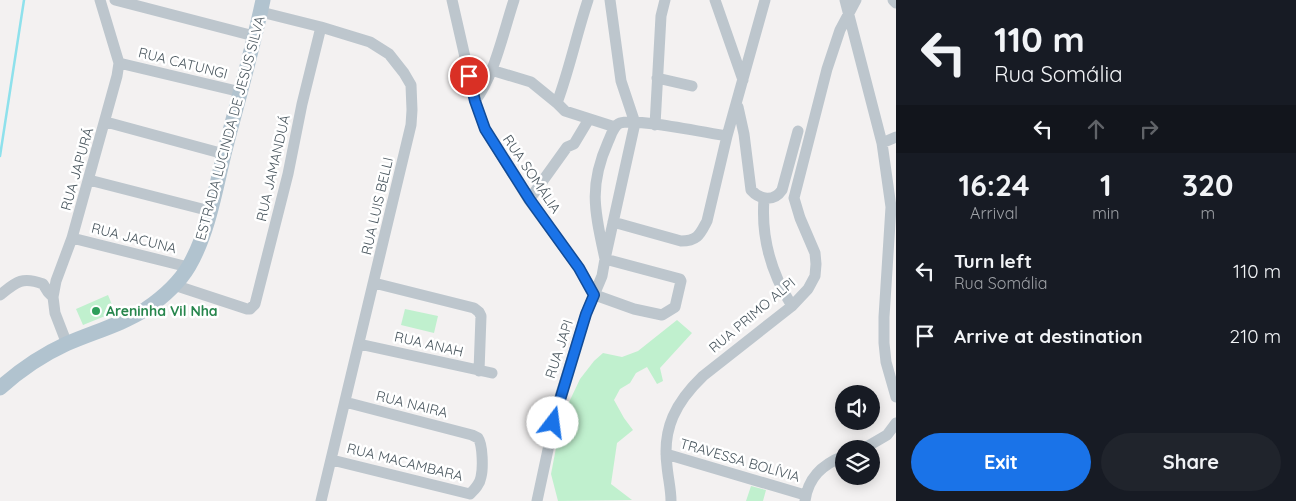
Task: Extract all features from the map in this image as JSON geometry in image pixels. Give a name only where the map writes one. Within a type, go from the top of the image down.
[{"type":"main road","name":"ESTRADA LUCINDA DE JESUS SILVA","points":[[0,388],[18,372],[67,344],[120,323],[145,309],[174,285],[188,267],[198,247],[210,211],[262,6]]},
{"type":"street","name":"RUA JAPURÁ","points":[[67,344],[55,313],[53,296],[56,280],[72,238],[118,76],[119,63],[100,0]]},
{"type":"street","points":[[115,0],[254,36]]},
{"type":"street","name":"RUA SOMÁLIA","points":[[452,0],[475,101],[485,129],[530,200],[579,268],[594,295]]},
{"type":"street","points":[[475,101],[483,90],[491,70],[514,0]]},
{"type":"street","points":[[558,104],[588,0]]},
{"type":"street","points":[[610,0],[621,81],[635,123]]},
{"type":"street","points":[[655,124],[661,16],[665,0]]},
{"type":"street","points":[[715,0],[743,80]]},
{"type":"street","points":[[613,222],[682,240],[692,240],[698,236],[707,221],[765,0]]},
{"type":"street","name":"RUA PRIMO ALPI","points":[[671,501],[666,435],[675,411],[691,387],[792,306],[808,289],[815,276],[815,252],[800,218],[794,198],[827,69],[847,6],[856,0]]},
{"type":"street","points":[[893,0],[896,3]]},
{"type":"street","name":"RUA LUIS BELLI","points":[[262,6],[370,42],[389,54],[411,85],[411,126],[321,501]]},
{"type":"street","points":[[847,6],[882,143],[893,210],[884,317],[884,343],[886,362],[896,397]]},
{"type":"street","name":"RUA JAMANDUÁ","points":[[174,285],[247,309],[250,309],[255,304],[288,174],[302,104],[321,27]]},
{"type":"street","name":"RUA CATUNGI","points":[[119,63],[241,92]]},
{"type":"street","points":[[491,70],[531,82],[565,111],[615,127]]},
{"type":"street","points":[[657,78],[692,86]]},
{"type":"street","points":[[737,105],[744,134],[751,190],[764,199],[778,196],[782,190],[798,131]]},
{"type":"street","points":[[530,200],[567,147],[574,144],[589,118]]},
{"type":"street","points":[[106,122],[224,154]]},
{"type":"street","points":[[594,295],[634,309],[662,315],[675,307],[681,281],[680,279],[605,259],[594,198],[597,174],[602,156],[615,127],[622,123],[655,124],[728,136]]},
{"type":"street","name":"RUA JAPI","points":[[536,501],[558,402],[586,314],[604,271],[635,123]]},
{"type":"street","points":[[882,143],[896,137]]},
{"type":"street","points":[[89,180],[210,211]]},
{"type":"street","points":[[764,199],[762,219],[768,250],[778,279],[792,306]]},
{"type":"street","name":"RUA JACUNA","points":[[72,238],[188,267]]},
{"type":"street","points":[[0,295],[20,280],[33,280],[43,284],[53,296]]},
{"type":"street","points":[[374,283],[474,308],[481,316],[479,370]]},
{"type":"street","name":"RUA ANAH","points":[[359,344],[492,374]]},
{"type":"street","name":"RUA NAIRA","points":[[345,402],[478,438],[481,442],[481,477],[478,486],[470,494]]},
{"type":"street","points":[[878,440],[887,435],[896,423]]},
{"type":"street","name":"TRAVESSA BOLÍVIA","points":[[666,454],[805,498]]},
{"type":"street","name":"RUA MACAMBARA","points":[[332,460],[470,494]]},
{"type":"street","points":[[805,498],[809,485],[819,469],[835,460]]},
{"type":"green space","name":"Areninha Vil Nha","points":[[108,295],[115,312],[83,325],[76,309]]},
{"type":"green space","points":[[405,309],[438,316],[434,333],[401,325]]},
{"type":"green space","points":[[677,320],[692,333],[660,368],[663,381],[657,384],[647,367],[636,373],[630,383],[620,389],[614,400],[633,430],[617,443],[611,484],[632,500],[558,501],[551,474],[562,417],[580,379],[603,353],[622,357],[638,351]]},
{"type":"green space","points":[[751,486],[766,490],[763,501],[746,501]]},
{"type":"waterway","points":[[0,156],[24,0]]},
{"type":"place","name":"Areninha Vil Nha","points":[[96,311]]},
{"type":"route","points":[[469,76],[485,129],[498,152],[579,268],[594,295],[586,314],[553,423]]}]
